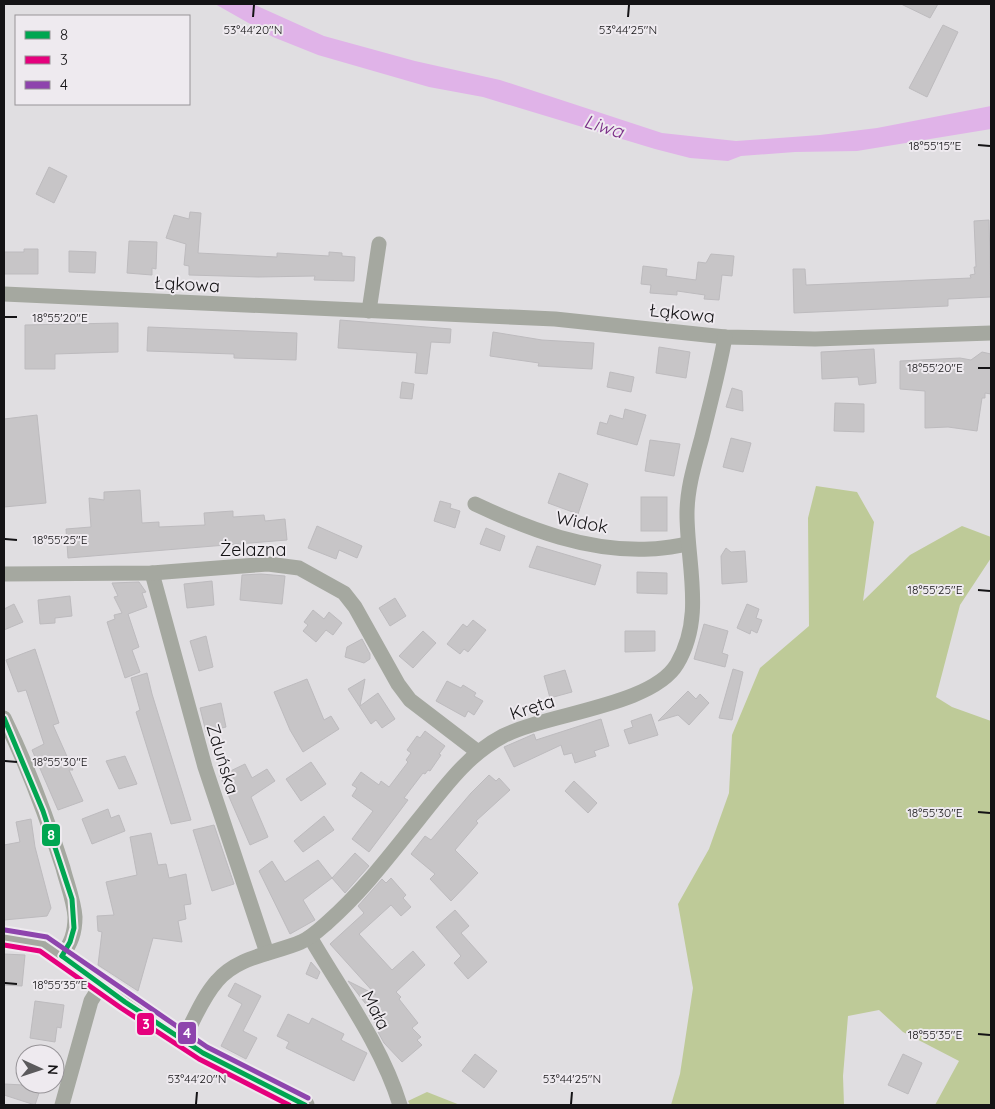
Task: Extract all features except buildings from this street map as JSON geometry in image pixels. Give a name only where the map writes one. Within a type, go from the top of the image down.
[{"type":"street","points":[[369,311],[379,244]]},
{"type":"street","name":"Łąkowa","points":[[4,294],[555,319],[725,337],[815,339],[991,333]]},
{"type":"street","name":"Kręta","points":[[183,1040],[201,1003],[218,979],[242,962],[302,942],[310,937],[363,889],[456,772],[478,752],[521,728],[639,693],[659,684],[676,666],[687,644],[694,616],[687,513],[691,478],[720,370],[725,337]]},
{"type":"street","name":"Widok","points":[[475,504],[516,524],[572,541],[650,549],[688,544]]},
{"type":"street","name":"Żelazna","points":[[4,574],[152,573],[268,564],[299,568],[314,574],[344,594],[355,607],[398,684],[410,700],[478,752]]},
{"type":"street","name":"Zduńska","points":[[152,573],[205,767],[267,953]]},
{"type":"street","points":[[4,718],[44,812],[70,890],[75,914],[75,926],[73,940],[62,956]]},
{"type":"street","points":[[4,937],[43,944],[203,1053],[305,1105]]},
{"type":"street","name":"Mała","points":[[310,937],[349,998],[394,1088],[400,1105]]},
{"type":"street","points":[[62,1105],[91,1001],[101,985]]},
{"type":"green space","points":[[816,486],[857,492],[874,522],[863,601],[910,555],[962,526],[991,537],[991,558],[960,605],[936,697],[952,707],[991,721],[991,1105],[935,1105],[959,1061],[903,1032],[879,1010],[848,1016],[843,1076],[844,1105],[671,1105],[680,1074],[693,988],[678,904],[709,849],[729,793],[732,735],[760,668],[809,626],[808,518]]},
{"type":"green space","points":[[427,1092],[460,1105],[410,1105],[408,1101]]},
{"type":"water","name":"Liwa","points":[[215,4],[253,4],[324,36],[415,61],[500,80],[662,133],[736,141],[820,135],[877,128],[991,106],[991,129],[857,151],[795,152],[741,156],[728,161],[690,158],[483,97],[429,87],[318,55],[273,37]]},
{"type":"transit line","name":"8","points":[[4,718],[43,811],[72,899],[74,928],[70,942],[62,956]]},
{"type":"transit line","name":"4","points":[[5,930],[47,937],[207,1047],[308,1098]]},
{"type":"transit line","name":"3","points":[[4,945],[40,951],[121,1008],[199,1059],[289,1105]]},
{"type":"transit line","name":"8","points":[[62,956],[125,1002],[203,1053],[305,1105]]}]
